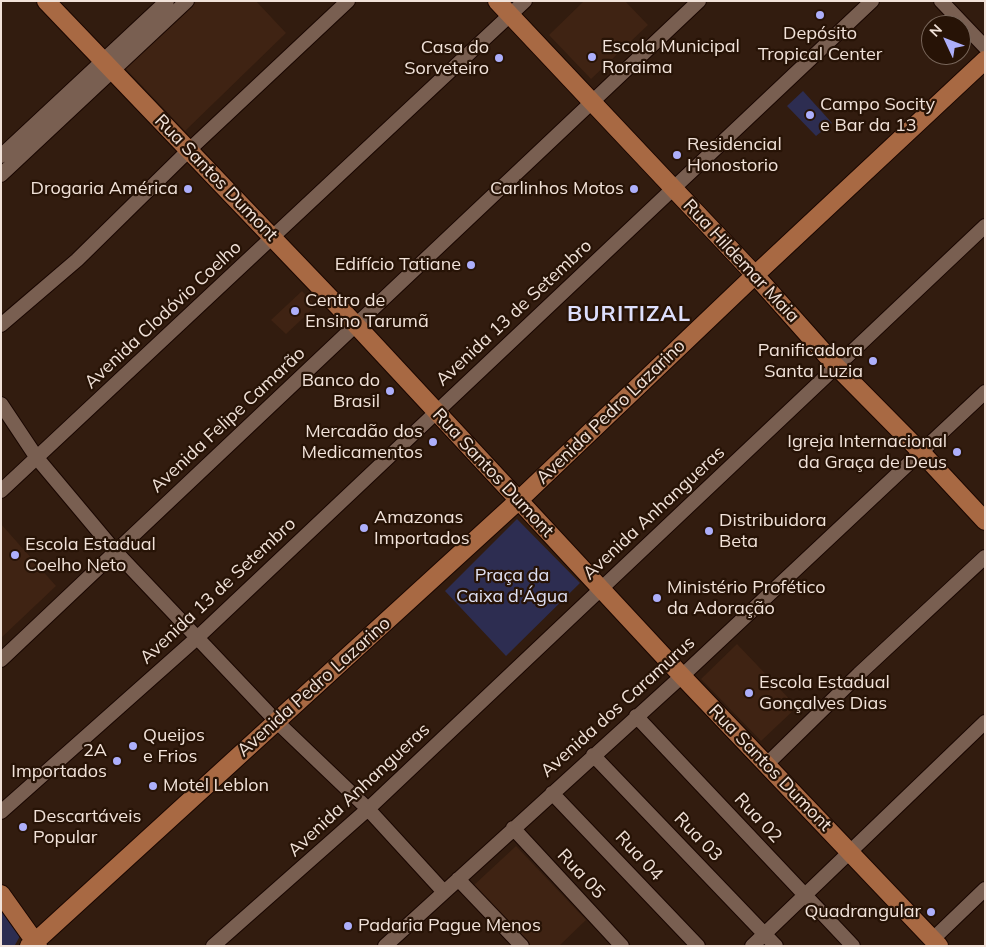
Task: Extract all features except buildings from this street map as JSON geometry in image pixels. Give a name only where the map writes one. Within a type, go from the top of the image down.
[{"type":"main road","name":"Rua Santos Dumont","points":[[46,1],[356,325],[682,676],[936,942]]},
{"type":"main road","name":"Rua Hildemar Maia","points":[[497,1],[755,275],[836,366],[921,452],[985,521]]},
{"type":"main road","name":"Avenida Pedro Lazarino","points":[[34,945],[519,500],[755,275],[985,60]]},
{"type":"main road","points":[[1,894],[34,945]]},
{"type":"street","points":[[108,66],[167,1]]},
{"type":"street","points":[[1,175],[29,139],[108,66],[186,1]]},
{"type":"street","points":[[1,325],[77,260],[189,150],[348,1]]},
{"type":"street","name":"Avenida Clodóvio Coelho","points":[[1,491],[525,1]]},
{"type":"street","name":"Avenida Felipe Camarão","points":[[1,660],[115,550],[225,450],[698,1]]},
{"type":"street","name":"Avenida 13 de Setembro","points":[[1,812],[198,637],[674,190],[872,1]]},
{"type":"street","points":[[941,1],[985,47]]},
{"type":"street","points":[[1,156],[29,139]]},
{"type":"street","name":"Avenida Anhangueras","points":[[213,946],[368,809],[985,226]]},
{"type":"street","name":"Avenida dos Caramurus","points":[[385,946],[592,755],[682,676],[985,392]]},
{"type":"street","points":[[1,404],[37,458],[115,550],[277,722],[368,809],[444,892]]},
{"type":"street","points":[[767,764],[985,557]]},
{"type":"street","name":"Rua 02","points":[[636,716],[853,946]]},
{"type":"street","points":[[752,946],[985,722]]},
{"type":"street","name":"Rua 03","points":[[592,755],[776,946]]},
{"type":"street","name":"Rua 04","points":[[552,793],[698,946]]},
{"type":"street","name":"Rua 05","points":[[513,828],[622,946]]},
{"type":"street","points":[[458,879],[522,946]]},
{"type":"street","points":[[936,942],[985,889]]},
{"type":"shaded area","points":[[195,1],[256,1],[286,33],[185,131],[125,68]]},
{"type":"shaded area","name":"Escola Municipal Roraima","points":[[584,1],[625,1],[648,25],[591,79],[549,35]]},
{"type":"shaded area","name":"Centro de Ensino Tarumã","points":[[302,291],[316,306],[286,334],[271,320]]},
{"type":"shaded area","name":"Escola Estadual Coelho Neto","points":[[1,524],[56,586],[1,638]]},
{"type":"shaded area","name":"Escola Estadual Gonçalves Dias","points":[[737,644],[797,707],[761,741],[701,679]]},
{"type":"shaded area","points":[[516,846],[586,920],[559,946],[530,946],[473,886]]},
{"type":"green space","name":"Campo Socity e Bar da 13","points":[[803,91],[832,123],[816,136],[787,106]]},
{"type":"green space","name":"Praça da Caixa d'Água","points":[[517,519],[580,583],[506,656],[445,591]]},
{"type":"green space","points":[[1,907],[20,936],[15,945],[3,946],[1,943]]},
{"type":"place","name":"Depósito Tropical Center","points":[[820,15]]},
{"type":"place","name":"Escola Municipal Roraima","points":[[592,57]]},
{"type":"place","name":"Casa do Sorveteiro","points":[[499,58]]},
{"type":"place","name":"Campo Socity e Bar da 13","points":[[810,115]]},
{"type":"place","name":"Residencial Honostorio","points":[[677,155]]},
{"type":"place","name":"Drogaria América","points":[[188,189]]},
{"type":"place","name":"Carlinhos Motos","points":[[634,189]]},
{"type":"place","name":"Edifício Tatiane","points":[[471,265]]},
{"type":"place","name":"Centro de Ensino Tarumã","points":[[295,311]]},
{"type":"place","name":"Panificadora Santa Luzia","points":[[873,361]]},
{"type":"place","name":"Banco do Brasil","points":[[390,391]]},
{"type":"place","name":"Mercadão dos Medicamentos","points":[[433,442]]},
{"type":"place","name":"Igreja Internacional da Graça de Deus","points":[[957,452]]},
{"type":"place","name":"Amazonas Importados","points":[[364,528]]},
{"type":"place","name":"Distribuidora Beta","points":[[709,531]]},
{"type":"place","name":"Escola Estadual Coelho Neto","points":[[15,555]]},
{"type":"place","name":"Ministério Profético da Adoração","points":[[657,598]]},
{"type":"place","name":"Escola Estadual Gonçalves Dias","points":[[749,693]]},
{"type":"place","name":"Queijos e Frios","points":[[133,746]]},
{"type":"place","name":"2A Importados","points":[[117,761]]},
{"type":"place","name":"Motel Leblon","points":[[153,786]]},
{"type":"place","name":"Descartáveis Popular","points":[[23,827]]},
{"type":"place","name":"Quadrangular","points":[[931,912]]},
{"type":"place","name":"Padaria Pague Menos","points":[[348,926]]},
{"type":"district","name":"BURITIZAL","points":[[629,314]]}]
